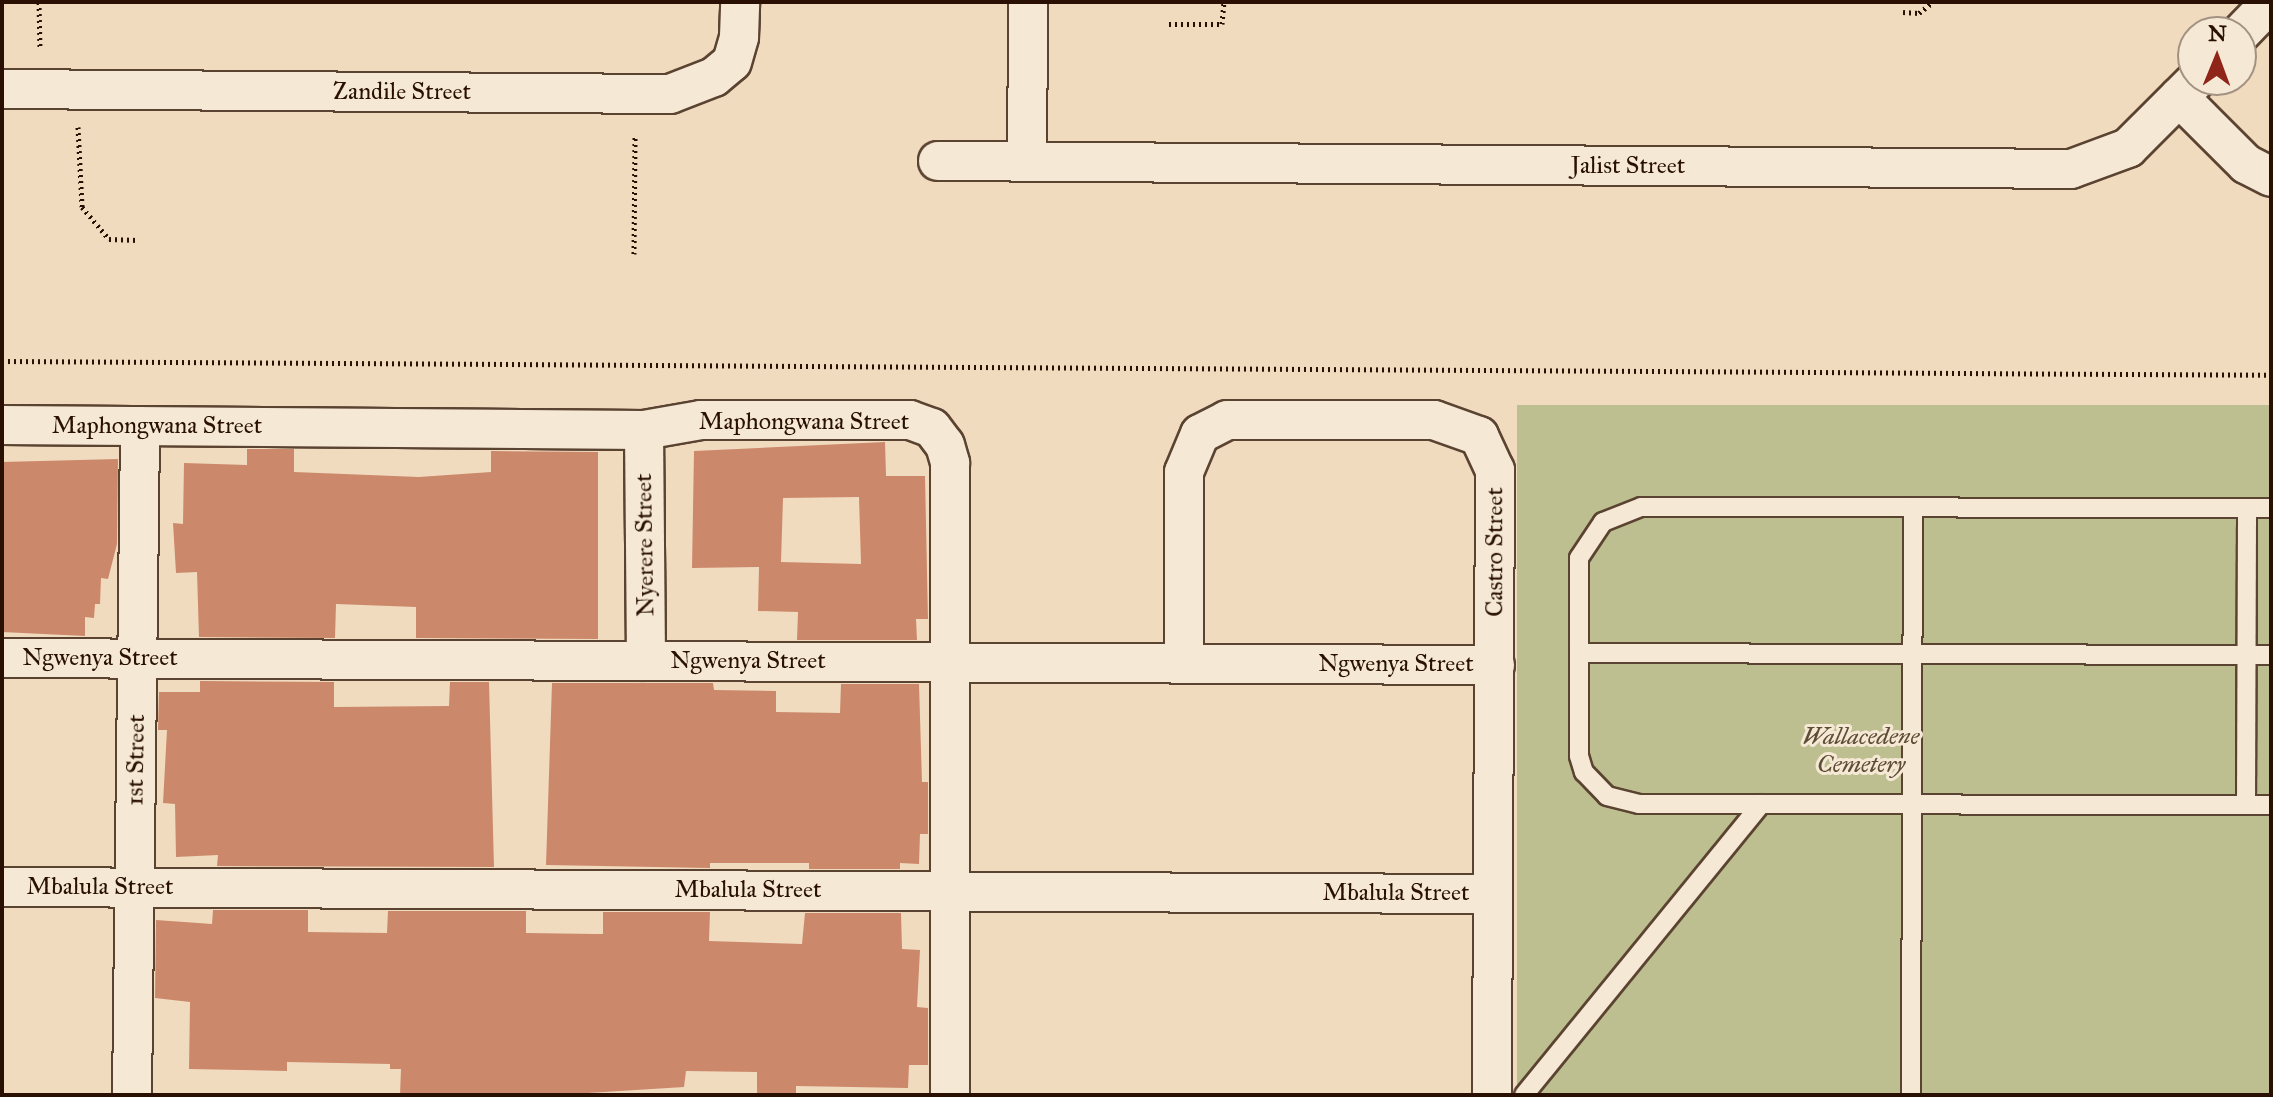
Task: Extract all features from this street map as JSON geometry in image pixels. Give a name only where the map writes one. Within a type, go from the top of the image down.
[{"type":"street","name":"Zandile Street","points":[[2,89],[670,94],[714,77],[732,62],[740,2]]},
{"type":"street","points":[[1027,162],[1028,2]]},
{"type":"street","points":[[2257,16],[2271,2]]},
{"type":"street","name":"Jalist Street","points":[[938,161],[2071,169],[2128,148],[2181,96]]},
{"type":"street","points":[[2193,96],[2246,164],[2271,177]]},
{"type":"street","name":"Maphongwana Street","points":[[2,425],[644,430],[701,420],[910,420],[932,428],[945,445],[950,463],[950,1095]]},
{"type":"street","name":"Castro Street","points":[[1184,663],[1184,472],[1200,434],[1227,420],[1434,420],[1479,436],[1495,470],[1492,1095]]},
{"type":"street","name":"1st Street","points":[[132,1095],[140,426]]},
{"type":"street","name":"Nyerere Street","points":[[644,430],[646,661]]},
{"type":"street","name":"Ngwenya Street","points":[[2,658],[1495,665]]},
{"type":"street","name":"Mbalula Street","points":[[2,887],[1493,894]]},
{"type":"lane","points":[[2271,508],[1641,507],[1614,514],[1592,532],[1579,558],[1579,756],[1594,787],[1607,796],[1639,804],[2271,805]]},
{"type":"lane","points":[[1911,1095],[1913,507]]},
{"type":"lane","points":[[2246,805],[2247,508]]},
{"type":"lane","points":[[1579,653],[2271,655]]},
{"type":"lane","points":[[1524,1095],[1761,804]]},
{"type":"path","points":[[1169,24],[1222,24],[1224,2]]},
{"type":"path","points":[[1903,12],[1919,13],[1933,2]]},
{"type":"path","points":[[76,90],[82,207],[109,239],[138,240]]},
{"type":"path","points":[[634,254],[635,94]]},
{"type":"path","points":[[2,361],[2271,375]]},
{"type":"green space","name":"Wallacedene Cemetery","points":[[1517,405],[2271,405],[2271,1095],[1517,1095]]},
{"type":"building","points":[[885,442],[886,476],[925,476],[928,619],[916,619],[917,640],[797,640],[798,612],[758,611],[759,567],[692,568],[694,451]],"holes":[[[859,497],[861,564],[781,562],[783,498]]]},
{"type":"building","points":[[247,449],[294,449],[294,472],[419,477],[491,472],[491,451],[598,452],[598,639],[416,638],[416,607],[336,604],[335,638],[199,637],[197,572],[176,573],[173,523],[183,524],[184,463],[247,465]]},
{"type":"building","points":[[118,459],[117,544],[108,579],[101,578],[100,604],[95,604],[94,618],[85,617],[85,636],[2,632],[2,462]]},
{"type":"building","points":[[200,681],[334,682],[334,707],[449,706],[450,682],[489,682],[494,867],[217,866],[218,855],[176,857],[175,804],[163,803],[167,730],[158,730],[159,692],[200,692]]},
{"type":"building","points":[[552,683],[713,683],[714,690],[776,691],[776,712],[840,713],[841,684],[919,684],[922,782],[928,782],[928,834],[920,834],[919,864],[900,863],[900,869],[809,869],[809,863],[710,863],[710,868],[546,865]]},
{"type":"building","points":[[213,910],[308,910],[308,932],[387,933],[388,911],[526,911],[526,933],[596,934],[603,934],[603,912],[710,912],[709,941],[802,944],[805,913],[901,913],[902,949],[920,950],[917,1007],[928,1008],[928,1065],[909,1065],[908,1088],[796,1086],[796,1094],[757,1093],[757,1072],[686,1071],[684,1087],[556,1095],[400,1095],[401,1069],[390,1069],[390,1064],[287,1062],[287,1071],[189,1069],[190,1002],[155,998],[156,920],[212,924]]}]
